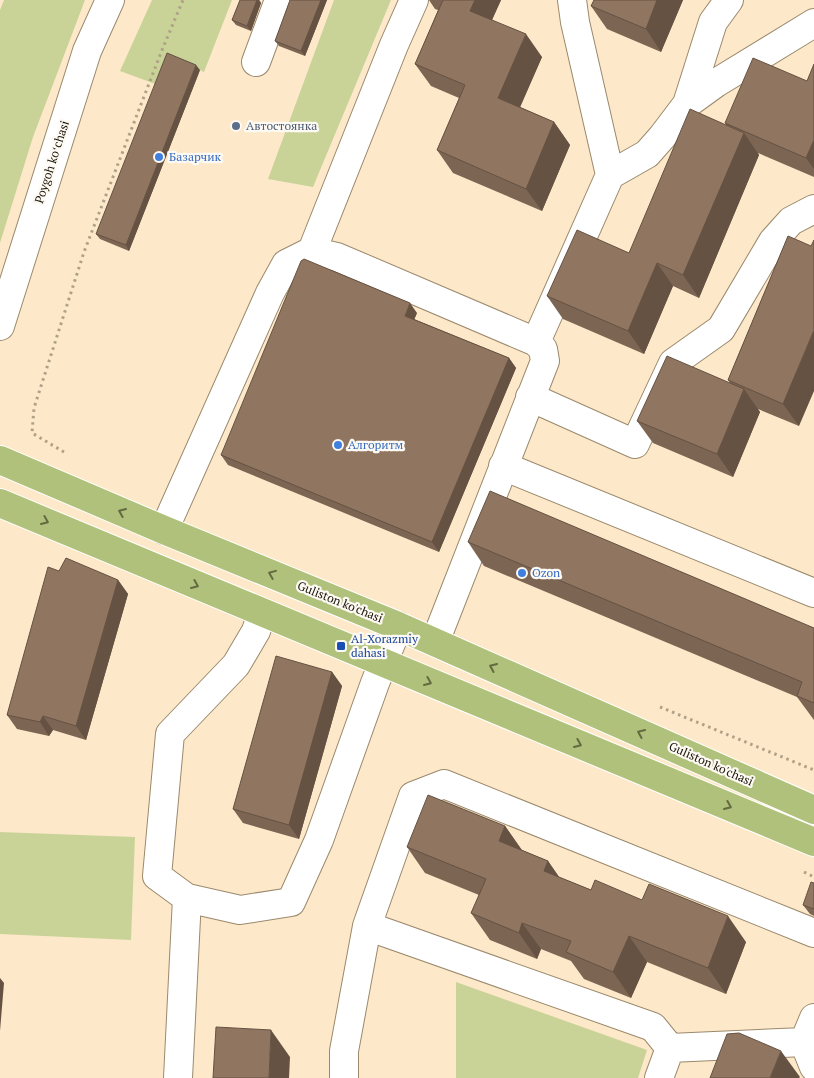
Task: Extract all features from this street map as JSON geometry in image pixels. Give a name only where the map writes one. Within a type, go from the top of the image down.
[{"type":"main road","name":"Guliston ko'chasi","points":[[0,460],[398,626],[814,810]]},
{"type":"main road","points":[[0,502],[814,842]]},
{"type":"street","name":"Poygoh koʻchasi","points":[[0,326],[87,51],[110,0]]},
{"type":"street","points":[[256,62],[279,0]]},
{"type":"street","points":[[312,251],[394,44],[414,0]]},
{"type":"street","points":[[572,0],[575,22],[610,175]]},
{"type":"street","points":[[687,104],[713,22],[730,0]]},
{"type":"street","points":[[536,342],[610,175],[647,154],[687,104],[716,83],[814,23]]},
{"type":"street","points":[[530,397],[635,444],[673,362],[721,329],[773,240],[791,221],[814,209]]},
{"type":"street","points":[[164,530],[270,294],[286,264],[312,251],[336,257],[536,342],[543,349],[545,361],[435,642]]},
{"type":"street","points":[[504,466],[814,593]]},
{"type":"street","points":[[262,613],[256,632],[236,665],[170,734],[157,876],[187,898],[240,910],[291,902],[319,840],[398,626]]},
{"type":"street","points":[[344,1078],[344,1051],[367,926],[413,796],[444,784],[814,933]]},
{"type":"street","points":[[178,1078],[187,898]]},
{"type":"street","points":[[367,926],[653,1027],[670,1048]]},
{"type":"street","points":[[670,1048],[809,1030],[814,1067]]},
{"type":"street","points":[[659,1078],[670,1048]]},
{"type":"path","points":[[32,433],[34,408],[84,252],[183,0]]},
{"type":"green space","points":[[4,0],[85,0],[33,137],[0,243],[0,10]]},
{"type":"green space","points":[[152,0],[232,0],[204,72],[170,56],[158,85],[120,71]]},
{"type":"green space","points":[[334,0],[391,0],[313,187],[268,179]]},
{"type":"green space","points":[[0,832],[135,837],[131,940],[0,934]]},
{"type":"green space","points":[[456,982],[647,1050],[638,1078],[456,1078]]},
{"type":"building","points":[[240,0],[257,0],[247,26],[232,20]]},
{"type":"building","points":[[290,0],[321,0],[301,51],[275,41]]},
{"type":"building","points":[[443,0],[475,0],[470,11],[526,34],[498,98],[554,122],[526,189],[437,150],[465,85],[415,64]]},
{"type":"building","points":[[594,0],[657,0],[646,29],[591,6]]},
{"type":"building","points":[[167,53],[196,65],[126,245],[96,234]]},
{"type":"building","points":[[753,58],[807,81],[814,64],[814,140],[806,158],[725,123]]},
{"type":"building","points":[[690,109],[744,133],[683,275],[657,263],[628,331],[547,296],[577,230],[629,253]]},
{"type":"building","points":[[788,236],[811,246],[814,240],[814,330],[783,404],[728,380]]},
{"type":"building","points":[[304,259],[410,303],[405,316],[509,358],[432,542],[221,455],[301,261]]},
{"type":"building","points":[[667,356],[744,389],[717,454],[637,421]]},
{"type":"building","points":[[490,491],[814,628],[814,703],[797,696],[802,682],[468,542]]},
{"type":"building","points":[[66,558],[118,580],[76,726],[43,716],[40,722],[7,715],[48,567],[59,571]]},
{"type":"building","points":[[276,656],[332,672],[289,825],[233,809]]},
{"type":"building","points":[[428,795],[505,826],[499,841],[548,861],[544,871],[591,890],[595,880],[642,900],[649,884],[728,916],[708,968],[629,936],[613,972],[566,952],[571,941],[522,923],[519,933],[471,913],[486,879],[407,847]]},
{"type":"building","points":[[811,882],[814,883],[814,909],[803,905]]},
{"type":"building","points":[[216,1027],[271,1030],[269,1078],[213,1078]]},
{"type":"building","points":[[739,1033],[781,1051],[770,1078],[710,1078],[727,1034]]},
{"type":"place","name":"Автостоянка","points":[[236,126]]},
{"type":"place","name":"Базарчик","points":[[159,157]]},
{"type":"place","name":"Алгоритм","points":[[338,445]]},
{"type":"place","name":"Ozon","points":[[522,573]]},
{"type":"place","name":"Al-Xorazmiy dahasi","points":[[341,646]]}]
